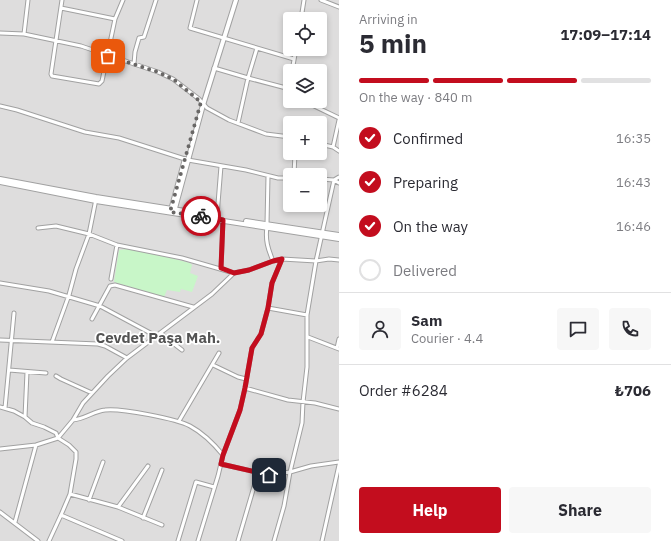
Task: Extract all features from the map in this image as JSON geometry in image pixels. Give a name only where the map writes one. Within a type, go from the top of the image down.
[{"type":"street","points":[[24,34],[28,0]]},
{"type":"street","points":[[62,0],[51,74],[52,76],[99,84],[102,81],[116,19],[123,0]]},
{"type":"street","points":[[134,64],[135,52],[139,38],[144,37],[156,0]]},
{"type":"street","points":[[197,0],[190,28],[294,59]]},
{"type":"street","points":[[172,210],[202,103],[235,0]]},
{"type":"street","points":[[302,12],[304,0]]},
{"type":"street","points":[[320,0],[339,7]]},
{"type":"street","points":[[335,6],[336,0]]},
{"type":"street","points":[[61,8],[116,19]]},
{"type":"street","points":[[0,33],[24,34],[57,40],[81,46],[158,72],[173,79],[202,103],[229,120],[266,134],[283,136]]},
{"type":"street","points":[[202,103],[222,38]]},
{"type":"street","points":[[238,123],[248,78],[257,48]]},
{"type":"street","points":[[293,64],[295,56]]},
{"type":"street","points":[[214,68],[283,86]]},
{"type":"street","points":[[0,106],[85,132],[119,138],[186,159],[283,178]]},
{"type":"street","points":[[318,108],[339,119],[332,147]]},
{"type":"street","points":[[327,146],[339,151]]},
{"type":"street","points":[[217,216],[221,166]]},
{"type":"street","points":[[268,176],[266,238],[268,249],[273,261]]},
{"type":"street","points":[[274,541],[284,506],[290,472],[302,423],[307,367],[307,315],[316,261],[334,180],[339,177]]},
{"type":"street","points":[[0,179],[96,199]]},
{"type":"street","points":[[327,180],[334,180],[339,183]]},
{"type":"street","points":[[0,182],[96,199],[217,216],[267,226]]},
{"type":"street","points":[[52,342],[89,234],[96,199]]},
{"type":"street","points":[[172,210],[223,220],[339,235]]},
{"type":"street","points":[[221,268],[223,220]]},
{"type":"street","points":[[38,228],[56,226],[89,234],[117,245],[174,256],[221,268],[234,273],[249,270],[282,259],[316,261],[329,259],[339,260]]},
{"type":"street","points":[[322,234],[339,239]]},
{"type":"street","points":[[111,279],[117,245]]},
{"type":"street","points":[[198,541],[223,455],[240,410],[252,348],[261,334],[268,308],[272,283],[282,259]]},
{"type":"street","points":[[0,449],[36,445],[58,438],[73,420],[83,403],[127,358],[212,294],[234,273]]},
{"type":"street","points":[[0,283],[49,290],[69,295],[100,306],[156,336]]},
{"type":"street","points":[[92,319],[110,286],[115,285],[194,307]]},
{"type":"street","points":[[268,308],[307,315]]},
{"type":"street","points":[[4,408],[14,313]]},
{"type":"street","points":[[160,333],[182,350]]},
{"type":"street","points":[[308,337],[338,349],[339,339]]},
{"type":"street","points":[[0,340],[98,344],[105,346],[127,358]]},
{"type":"street","points":[[180,422],[219,353]]},
{"type":"street","points":[[213,365],[238,377],[246,379]]},
{"type":"street","points":[[9,370],[46,373]]},
{"type":"street","points":[[25,417],[27,372]]},
{"type":"street","points":[[56,376],[92,393]]},
{"type":"street","points":[[245,388],[268,395],[339,409]]},
{"type":"street","points":[[0,406],[14,411],[32,423],[56,433],[58,438],[69,445],[76,452],[70,494],[62,516],[49,541]]},
{"type":"street","points":[[73,420],[98,412],[119,410],[180,422],[191,427],[211,442],[223,455]]},
{"type":"street","points":[[15,522],[36,445]]},
{"type":"street","points":[[89,500],[102,462]]},
{"type":"street","points":[[221,464],[269,475],[339,462]]},
{"type":"street","points":[[322,541],[339,465]]},
{"type":"street","points":[[118,507],[148,466]]},
{"type":"street","points":[[143,518],[162,470]]},
{"type":"street","points":[[238,541],[258,473]]},
{"type":"street","points":[[178,541],[196,482],[214,487]]},
{"type":"street","points":[[70,494],[118,507],[162,525]]},
{"type":"street","points":[[0,512],[38,541]]},
{"type":"street","points":[[62,516],[122,541]]},
{"type":"shaded area","points":[[0,0],[339,0],[339,541],[0,541]]},
{"type":"green space","points":[[127,249],[148,252],[190,263],[192,265],[190,273],[198,276],[192,292],[181,289],[180,292],[167,290],[164,297],[114,282],[119,250]]},
{"type":"way so far","points":[[108,56],[158,72],[173,79],[201,102],[170,212],[201,216]]},
{"type":"district","name":"Cevdet Paşa Mah.","points":[[158,337]]},
{"type":"route","points":[[201,216],[223,220],[221,268],[234,273],[249,270],[282,259],[272,283],[268,308],[261,334],[252,348],[240,410],[221,464],[269,475]]}]
